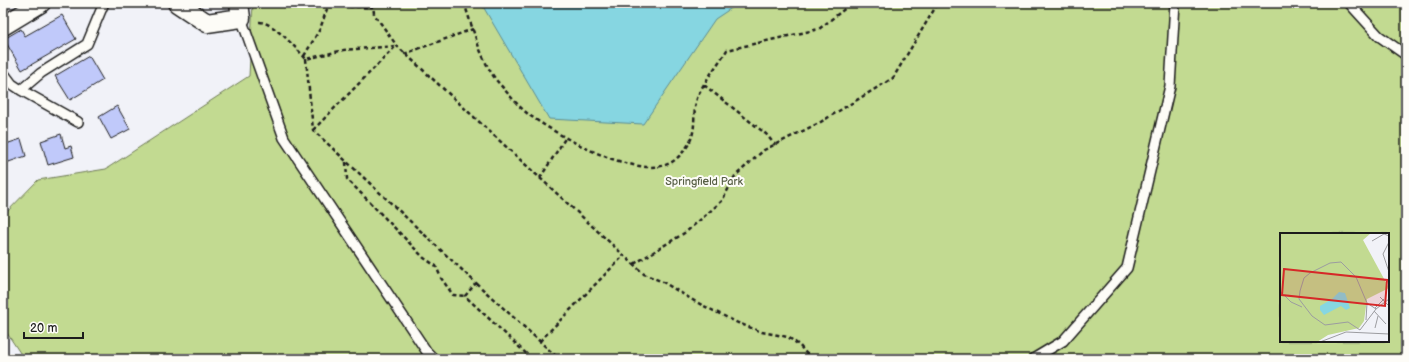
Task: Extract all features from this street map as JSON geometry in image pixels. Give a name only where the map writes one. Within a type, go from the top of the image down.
[{"type":"street","points":[[3,26],[41,3]]},
{"type":"street","points":[[177,3],[207,23],[241,14]]},
{"type":"lane","points":[[21,90],[41,74],[87,44],[104,3]]},
{"type":"lane","points":[[1033,359],[1063,341],[1127,268],[1170,86],[1175,3]]},
{"type":"lane","points":[[1349,3],[1379,36],[1406,54]]},
{"type":"lane","points":[[241,14],[284,138],[427,352],[434,359]]},
{"type":"lane","points":[[3,72],[12,84],[78,122]]},
{"type":"path","points":[[373,3],[374,14],[396,46],[644,274],[663,282],[696,302],[738,323],[762,332],[788,336],[812,359]]},
{"type":"path","points":[[464,3],[484,59],[496,80],[526,113],[589,150],[627,164],[644,168],[659,168],[675,160],[688,145],[694,132],[699,94],[727,50],[819,28],[852,3]]},
{"type":"path","points":[[634,264],[686,232],[722,201],[735,176],[764,150],[819,123],[893,78],[938,3]]},
{"type":"path","points":[[259,10],[258,4],[374,7]]},
{"type":"path","points":[[328,6],[320,29],[305,58],[312,130],[559,359]]},
{"type":"path","points":[[241,14],[263,22],[283,36],[305,58]]},
{"type":"path","points":[[259,16],[260,22]]},
{"type":"path","points":[[404,54],[473,29]]},
{"type":"path","points":[[305,58],[344,50],[396,46]]},
{"type":"path","points":[[312,130],[396,46]]},
{"type":"path","points":[[704,85],[766,134],[775,144]]},
{"type":"path","points":[[540,178],[566,137]]},
{"type":"path","points":[[346,162],[347,179],[424,258],[436,266],[441,278],[453,295],[464,296],[532,359]]},
{"type":"path","points":[[540,341],[624,255]]},
{"type":"path","points":[[464,296],[476,283]]},
{"type":"green space","name":"Springfield Park","points":[[253,3],[1406,3],[1406,359],[24,359],[3,327],[3,216],[38,180],[106,169],[249,76]]},
{"type":"water","points":[[481,3],[739,3],[715,19],[643,124],[549,119]]},
{"type":"building","points":[[62,15],[76,39],[22,70],[4,39],[21,29],[25,36]]},
{"type":"building","points":[[89,56],[103,80],[70,100],[55,76]]},
{"type":"building","points":[[117,106],[130,129],[111,139],[99,117]]},
{"type":"building","points":[[61,134],[65,148],[71,146],[74,157],[48,165],[41,141]]},
{"type":"building","points":[[21,139],[26,156],[3,164],[3,145]]}]
